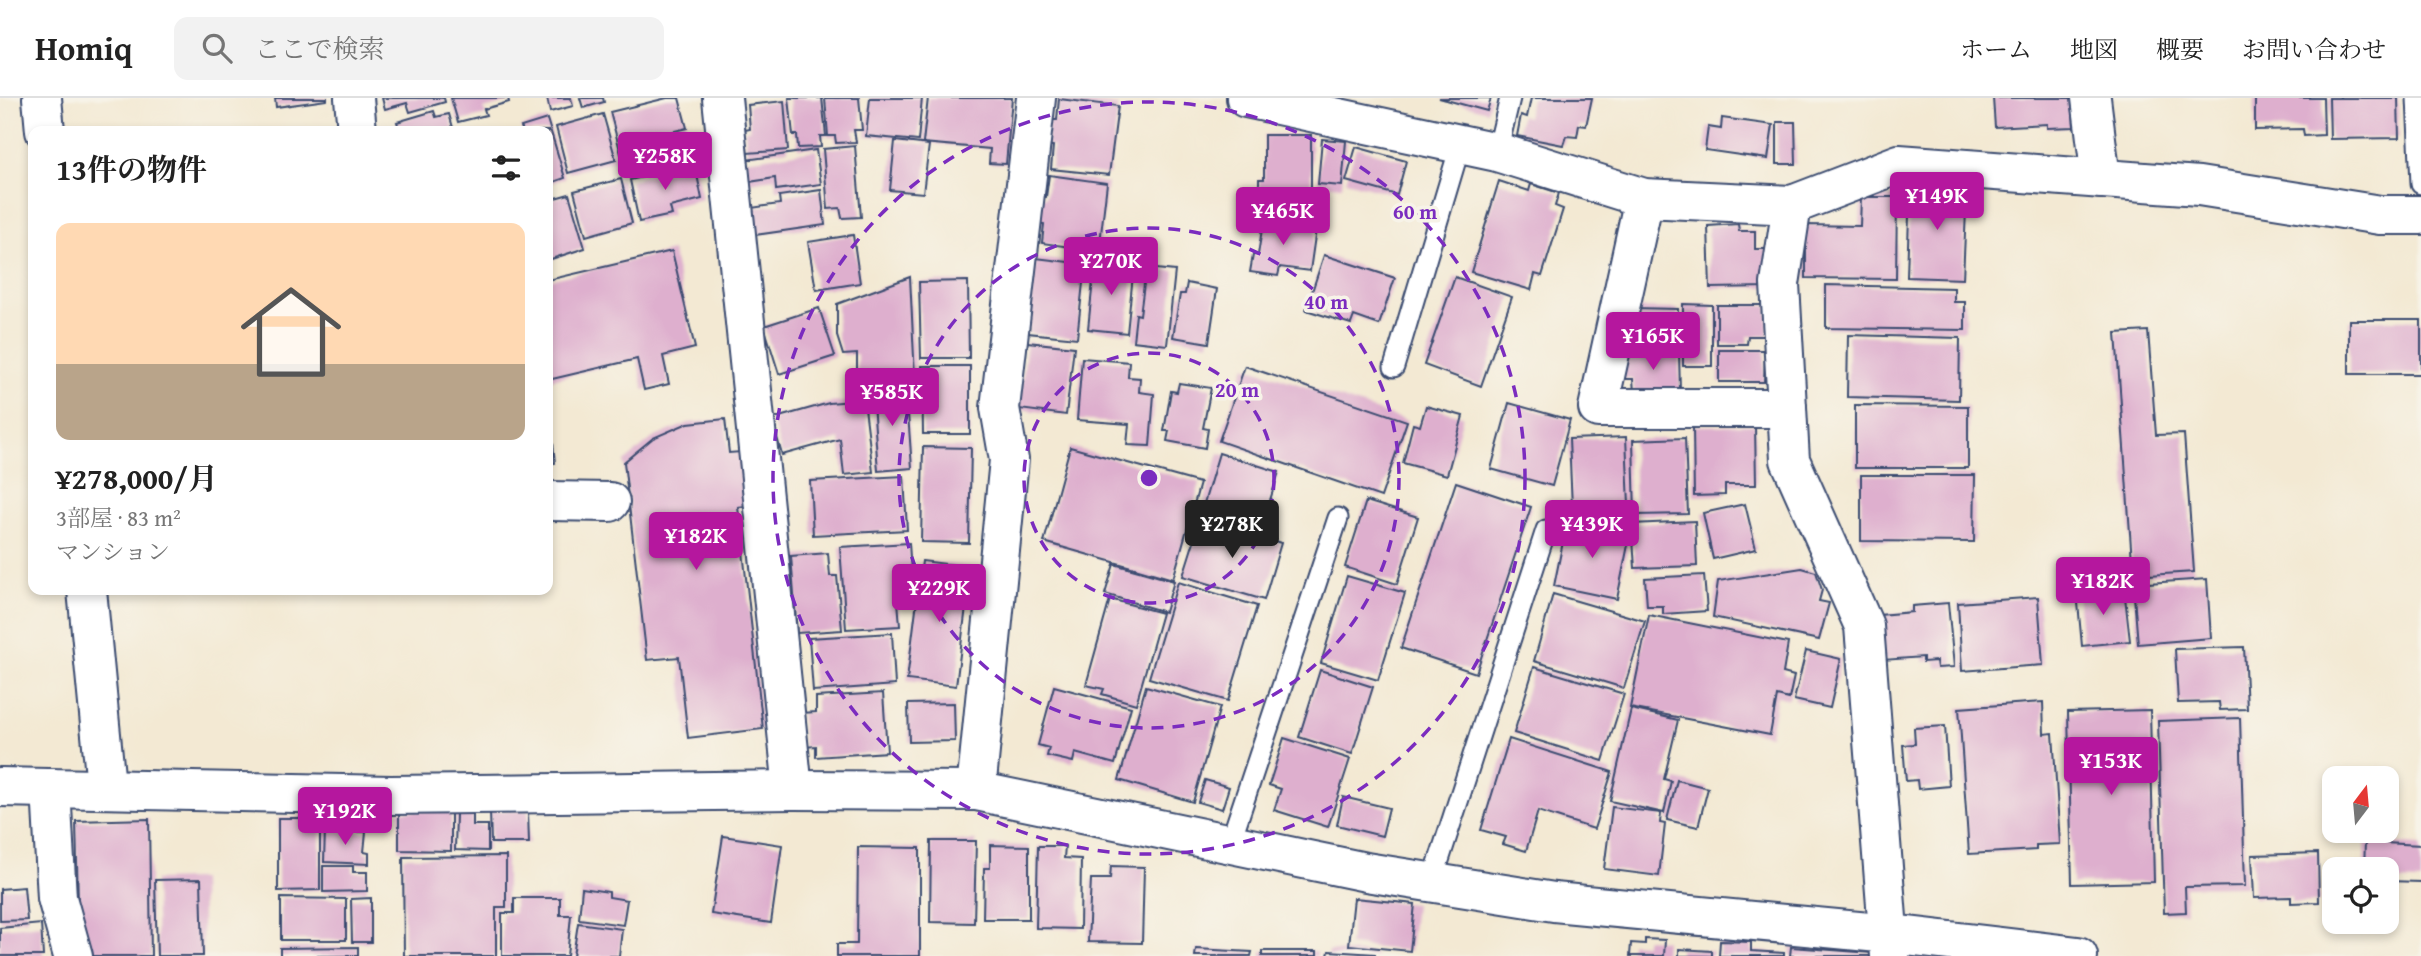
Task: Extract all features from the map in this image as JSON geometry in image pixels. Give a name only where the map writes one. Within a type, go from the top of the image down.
[{"type":"street","points":[[42,98],[45,126]]},
{"type":"street","points":[[354,98],[357,126]]},
{"type":"street","points":[[722,98],[793,790]]},
{"type":"street","points":[[976,791],[1009,460],[1000,408],[1036,98]]},
{"type":"street","points":[[1246,98],[1479,148],[1644,198],[1792,205],[1899,164],[2199,186],[2380,215],[2421,215]]},
{"type":"street","points":[[2091,98],[2101,178]]},
{"type":"street","points":[[1644,198],[1598,408],[1787,408]]},
{"type":"street","points":[[1792,205],[1780,284],[1790,460],[1864,626],[1890,945]]},
{"type":"street","points":[[553,501],[610,502]]},
{"type":"street","points":[[87,595],[105,783]]},
{"type":"street","points":[[0,787],[51,788],[105,783],[391,795],[793,790],[976,791],[1366,872],[1554,902],[1890,945],[2078,956]]},
{"type":"street","points":[[51,788],[57,898],[74,956]]},
{"type":"lane","points":[[1394,367],[1479,148],[1510,98]]},
{"type":"lane","points":[[2417,98],[2421,184]]},
{"type":"lane","points":[[1230,844],[1338,518]]},
{"type":"lane","points":[[1432,882],[1546,530]]},
{"type":"building","points":[[275,98],[327,98],[327,100],[276,107]]},
{"type":"building","points":[[382,98],[444,98],[445,102],[410,112],[407,103],[385,109]]},
{"type":"building","points":[[451,98],[508,98],[509,102],[484,109],[486,115],[458,122]]},
{"type":"building","points":[[547,98],[571,98],[573,106],[550,112]]},
{"type":"building","points":[[580,98],[603,98],[604,102],[583,108]]},
{"type":"building","points":[[667,98],[679,98],[687,128],[662,134],[664,143],[621,154],[610,112]]},
{"type":"building","points":[[789,98],[822,98],[826,136],[820,136],[821,147],[798,148],[797,135],[793,135]]},
{"type":"building","points":[[825,98],[859,98],[862,130],[854,130],[856,142],[836,143],[835,136],[828,136]]},
{"type":"building","points":[[870,98],[922,98],[918,141],[866,136]]},
{"type":"building","points":[[928,98],[1012,98],[1006,164],[989,163],[990,149],[923,143]]},
{"type":"building","points":[[1439,98],[1491,98],[1487,111]]},
{"type":"building","points":[[1531,98],[1592,98],[1586,126],[1579,125],[1577,137],[1566,136],[1563,145],[1517,136],[1521,115],[1527,117]]},
{"type":"building","points":[[1993,98],[2072,98],[2074,127],[2047,128],[2047,124],[1995,127]]},
{"type":"building","points":[[2255,98],[2323,98],[2324,135],[2304,136],[2303,129],[2255,130]]},
{"type":"building","points":[[2329,98],[2398,98],[2399,138],[2330,139]]},
{"type":"building","points":[[1059,99],[1118,106],[1109,175],[1051,169],[1053,146],[1046,145],[1049,120],[1057,120]]},
{"type":"building","points":[[784,101],[788,150],[747,153],[745,130],[750,129],[748,105]]},
{"type":"building","points":[[434,111],[436,117],[449,114],[453,126],[398,126],[397,122]]},
{"type":"building","points":[[603,114],[616,160],[568,173],[556,127]]},
{"type":"building","points":[[1722,118],[1773,125],[1768,159],[1705,150],[1708,127],[1721,129]]},
{"type":"building","points":[[547,119],[549,126],[524,126]]},
{"type":"building","points":[[1777,122],[1795,122],[1796,164],[1777,164]]},
{"type":"building","points":[[1264,135],[1311,135],[1311,210],[1259,210],[1259,179],[1264,179]]},
{"type":"building","points":[[553,139],[565,178],[553,182]]},
{"type":"building","points":[[1322,139],[1346,141],[1342,186],[1318,184]]},
{"type":"building","points":[[895,141],[929,145],[923,193],[890,190]]},
{"type":"building","points":[[855,146],[861,217],[842,218],[840,208],[828,209],[823,149]]},
{"type":"building","points":[[1356,147],[1406,161],[1397,195],[1346,181]]},
{"type":"building","points":[[816,150],[821,184],[776,190],[775,178],[749,182],[745,160]]},
{"type":"building","points":[[695,165],[702,199],[670,207],[672,215],[639,222],[630,180]]},
{"type":"building","points":[[1049,175],[1107,183],[1099,251],[1042,243],[1044,224],[1037,223],[1040,197],[1046,197]]},
{"type":"building","points":[[621,179],[632,223],[586,236],[574,191]]},
{"type":"building","points":[[1499,181],[1529,191],[1531,184],[1559,193],[1555,206],[1563,209],[1542,276],[1535,274],[1531,290],[1471,272]]},
{"type":"building","points":[[1910,184],[1967,187],[1963,279],[1907,277]]},
{"type":"building","points":[[821,190],[825,225],[755,235],[751,208],[780,204],[779,196]]},
{"type":"building","points":[[569,194],[585,248],[553,258],[553,199]]},
{"type":"building","points":[[1861,197],[1897,197],[1896,279],[1806,278],[1806,225],[1860,226]]},
{"type":"building","points":[[1264,216],[1287,219],[1287,224],[1316,229],[1310,271],[1280,267],[1278,276],[1250,272],[1253,255],[1258,255]]},
{"type":"building","points":[[1738,224],[1739,231],[1755,231],[1755,249],[1767,249],[1768,287],[1710,288],[1708,226]]},
{"type":"building","points":[[853,235],[860,283],[816,290],[808,242]]},
{"type":"building","points":[[672,251],[695,348],[663,356],[669,384],[644,390],[637,359],[553,379],[553,279]]},
{"type":"building","points":[[1324,255],[1395,278],[1379,325],[1354,316],[1351,324],[1306,310]]},
{"type":"building","points":[[1036,258],[1085,264],[1077,338],[1028,333]]},
{"type":"building","points":[[1095,261],[1134,265],[1127,333],[1088,329]]},
{"type":"building","points":[[1146,268],[1175,271],[1167,345],[1133,341],[1136,314],[1140,315]]},
{"type":"building","points":[[910,277],[915,378],[857,383],[857,354],[843,355],[837,336],[837,304]]},
{"type":"building","points":[[1455,277],[1512,297],[1481,386],[1424,365]]},
{"type":"building","points":[[968,281],[969,358],[921,358],[919,282]]},
{"type":"building","points":[[1187,283],[1217,289],[1209,343],[1173,337],[1180,294],[1185,294]]},
{"type":"building","points":[[1826,285],[1954,288],[1954,302],[1965,302],[1965,330],[1826,328]]},
{"type":"building","points":[[1683,304],[1712,305],[1712,366],[1683,366]]},
{"type":"building","points":[[1717,305],[1768,305],[1768,336],[1748,336],[1747,344],[1717,344]]},
{"type":"building","points":[[819,308],[835,356],[779,374],[764,326]]},
{"type":"building","points":[[1633,308],[1678,309],[1677,347],[1632,346]]},
{"type":"building","points":[[2349,320],[2421,320],[2421,374],[2349,374]]},
{"type":"building","points":[[2148,331],[2156,435],[2184,434],[2194,572],[2133,576],[2116,333]]},
{"type":"building","points":[[1848,335],[1960,338],[1959,400],[1847,397]]},
{"type":"building","points":[[1027,342],[1074,347],[1066,415],[1019,409]]},
{"type":"building","points":[[1719,350],[1765,350],[1764,382],[1719,382]]},
{"type":"building","points":[[1679,353],[1680,391],[1634,392],[1633,379],[1622,379],[1626,354]]},
{"type":"building","points":[[1082,358],[1129,362],[1128,377],[1140,378],[1139,392],[1154,394],[1150,446],[1127,445],[1129,424],[1077,420]]},
{"type":"building","points":[[922,366],[970,366],[970,434],[923,434]]},
{"type":"building","points":[[1245,366],[1407,421],[1381,497],[1219,441]]},
{"type":"building","points":[[1179,383],[1211,388],[1203,428],[1208,429],[1205,448],[1167,441],[1169,431],[1164,431],[1171,391],[1177,392]]},
{"type":"building","points":[[906,386],[912,468],[878,471],[872,389]]},
{"type":"building","points":[[864,400],[873,472],[844,475],[840,439],[782,455],[772,419],[829,403]]},
{"type":"building","points":[[1509,403],[1570,420],[1552,486],[1491,469]]},
{"type":"building","points":[[1855,405],[1968,406],[1968,468],[1855,468]]},
{"type":"building","points":[[1426,406],[1463,416],[1447,475],[1403,463],[1413,424],[1420,426]]},
{"type":"building","points":[[725,419],[729,453],[741,452],[747,506],[738,507],[763,729],[688,738],[679,657],[647,660],[624,462],[653,438],[688,423]]},
{"type":"building","points":[[1755,425],[1756,485],[1725,485],[1725,495],[1694,496],[1693,426]]},
{"type":"building","points":[[1626,437],[1629,505],[1572,507],[1569,439]]},
{"type":"building","points":[[1685,438],[1688,514],[1635,515],[1633,440]]},
{"type":"building","points":[[923,447],[971,448],[969,543],[921,542]]},
{"type":"building","points":[[1070,447],[1200,483],[1173,579],[1044,542]]},
{"type":"building","points":[[1219,453],[1279,472],[1261,528],[1202,510]]},
{"type":"building","points":[[1861,475],[1975,475],[1974,542],[1861,541]]},
{"type":"building","points":[[904,476],[907,530],[813,535],[810,481]]},
{"type":"building","points":[[1456,482],[1531,507],[1476,673],[1401,648]]},
{"type":"building","points":[[1366,501],[1418,517],[1397,584],[1345,567]]},
{"type":"building","points":[[1745,504],[1756,549],[1713,559],[1703,513]]},
{"type":"building","points":[[1201,519],[1281,543],[1264,600],[1183,576]]},
{"type":"building","points":[[1695,521],[1697,566],[1635,568],[1632,524]]},
{"type":"building","points":[[1567,522],[1630,535],[1617,599],[1554,586]]},
{"type":"building","points":[[909,543],[913,600],[898,601],[900,626],[846,629],[840,547]]},
{"type":"building","points":[[828,553],[830,576],[837,576],[842,630],[797,633],[791,556]]},
{"type":"building","points":[[922,561],[971,567],[956,686],[907,680]]},
{"type":"building","points":[[1114,564],[1174,581],[1165,612],[1105,594]]},
{"type":"building","points":[[1802,568],[1816,572],[1822,590],[1819,601],[1829,603],[1819,640],[1713,617],[1718,581]]},
{"type":"building","points":[[1704,575],[1707,611],[1663,614],[1663,606],[1647,606],[1645,578]]},
{"type":"building","points":[[1347,576],[1405,593],[1378,680],[1321,663]]},
{"type":"building","points":[[2207,579],[2211,638],[2138,644],[2133,584]]},
{"type":"building","points":[[1178,582],[1257,606],[1228,701],[1149,678]]},
{"type":"building","points":[[2124,588],[2130,641],[2082,646],[2077,592]]},
{"type":"building","points":[[1553,594],[1645,621],[1624,688],[1534,661]]},
{"type":"building","points":[[2038,597],[2043,665],[1962,671],[1958,603]]},
{"type":"building","points":[[1110,599],[1162,613],[1136,704],[1102,694],[1104,689],[1086,685]]},
{"type":"building","points":[[1948,603],[1954,667],[1937,668],[1936,661],[1923,662],[1923,657],[1883,660],[1879,615],[1912,612],[1912,606]]},
{"type":"building","points":[[1649,615],[1788,643],[1783,673],[1794,676],[1789,699],[1777,696],[1770,735],[1630,708]]},
{"type":"building","points":[[892,633],[895,685],[813,691],[809,638]]},
{"type":"building","points":[[2244,647],[2247,709],[2220,710],[2219,702],[2178,703],[2175,649]]},
{"type":"building","points":[[1806,651],[1841,659],[1830,708],[1794,700]]},
{"type":"building","points":[[1534,667],[1624,694],[1603,761],[1514,733]]},
{"type":"building","points":[[1320,670],[1373,687],[1352,754],[1299,737]]},
{"type":"building","points":[[1054,686],[1131,707],[1115,764],[1075,753],[1073,762],[1047,756],[1049,748],[1038,745]]},
{"type":"building","points":[[1146,686],[1220,707],[1193,802],[1119,780]]},
{"type":"building","points":[[883,693],[887,752],[816,757],[816,746],[804,747],[801,713],[816,712],[816,697]]},
{"type":"building","points":[[2043,702],[2044,734],[2053,733],[2060,844],[2036,845],[2036,850],[1969,854],[1959,708]]},
{"type":"building","points":[[954,703],[955,741],[909,742],[908,704]]},
{"type":"building","points":[[1631,709],[1678,720],[1664,779],[1671,781],[1664,813],[1610,801]]},
{"type":"building","points":[[2150,710],[2154,882],[2072,884],[2068,712]]},
{"type":"building","points":[[2240,718],[2245,886],[2185,887],[2186,912],[2164,913],[2158,721]]},
{"type":"building","points":[[1945,726],[1949,786],[1918,789],[1917,780],[1906,781],[1903,745],[1915,744],[1914,728]]},
{"type":"building","points":[[1284,738],[1350,759],[1328,827],[1274,810],[1281,789],[1269,785]]},
{"type":"building","points":[[1509,739],[1612,772],[1594,829],[1538,811],[1526,851],[1503,844],[1506,837],[1481,830]]},
{"type":"building","points":[[1205,780],[1229,787],[1222,809],[1198,802]]},
{"type":"building","points":[[1677,780],[1708,788],[1698,827],[1667,820]]},
{"type":"building","points":[[1343,797],[1389,808],[1382,836],[1337,825]]},
{"type":"building","points":[[1612,807],[1661,813],[1660,823],[1665,824],[1659,876],[1604,869]]},
{"type":"building","points":[[399,811],[451,812],[451,851],[399,850]]},
{"type":"building","points":[[490,811],[528,811],[529,843],[491,843]]},
{"type":"building","points":[[456,814],[473,814],[473,825],[488,825],[488,851],[455,850]]},
{"type":"building","points":[[278,818],[320,818],[320,890],[278,891]]},
{"type":"building","points":[[149,819],[151,956],[93,956],[78,902],[76,821]]},
{"type":"building","points":[[325,830],[366,832],[364,852],[369,853],[369,864],[324,862]]},
{"type":"building","points":[[723,836],[782,845],[771,923],[711,914]]},
{"type":"building","points":[[931,841],[976,841],[974,923],[930,922]]},
{"type":"building","points":[[2365,844],[2421,845],[2421,882],[2399,881],[2399,857],[2364,857]]},
{"type":"building","points":[[990,845],[1029,846],[1029,919],[983,919],[984,868],[990,868]]},
{"type":"building","points":[[1038,846],[1065,846],[1064,858],[1081,859],[1080,929],[1036,928]]},
{"type":"building","points":[[858,847],[920,848],[920,956],[837,956],[837,944],[857,944]]},
{"type":"building","points":[[2318,853],[2319,902],[2291,903],[2291,897],[2254,898],[2252,855]]},
{"type":"building","points":[[506,856],[506,907],[496,907],[496,956],[404,956],[403,857]]},
{"type":"building","points":[[323,866],[353,866],[353,872],[367,872],[367,891],[323,892]]},
{"type":"building","points":[[1111,866],[1144,867],[1142,943],[1088,942],[1091,879],[1110,879]]},
{"type":"building","points":[[201,879],[203,956],[157,956],[155,880]]},
{"type":"building","points":[[24,887],[27,920],[0,921],[0,889]]},
{"type":"building","points":[[582,888],[609,892],[609,897],[627,900],[623,925],[579,919]]},
{"type":"building","points":[[281,898],[346,899],[346,940],[281,940]]},
{"type":"building","points":[[371,898],[371,942],[352,942],[351,899]]},
{"type":"building","points":[[514,898],[560,898],[560,915],[571,915],[567,956],[502,956],[502,913],[514,913]]},
{"type":"building","points":[[1354,898],[1415,904],[1410,951],[1349,945]]},
{"type":"building","points":[[578,923],[622,929],[619,956],[573,956]]},
{"type":"building","points":[[41,924],[43,956],[0,956],[0,928]]},
{"type":"building","points":[[1645,939],[1665,940],[1664,956],[1630,956],[1631,943],[1645,944]]},
{"type":"building","points":[[1720,941],[1751,942],[1751,951],[1784,953],[1784,956],[1719,956]]},
{"type":"building","points":[[358,947],[358,956],[280,956],[280,948]]},
{"type":"building","points":[[1791,947],[1872,953],[1872,956],[1790,956]]},
{"type":"building","points":[[1196,949],[1252,952],[1251,956],[1195,956]]},
{"type":"building","points":[[1679,949],[1712,951],[1712,956],[1679,956]]},
{"type":"building","points":[[1262,951],[1317,951],[1317,956],[1262,956]]},
{"type":"building","points":[[1329,951],[1375,954],[1375,956],[1328,956]]}]
